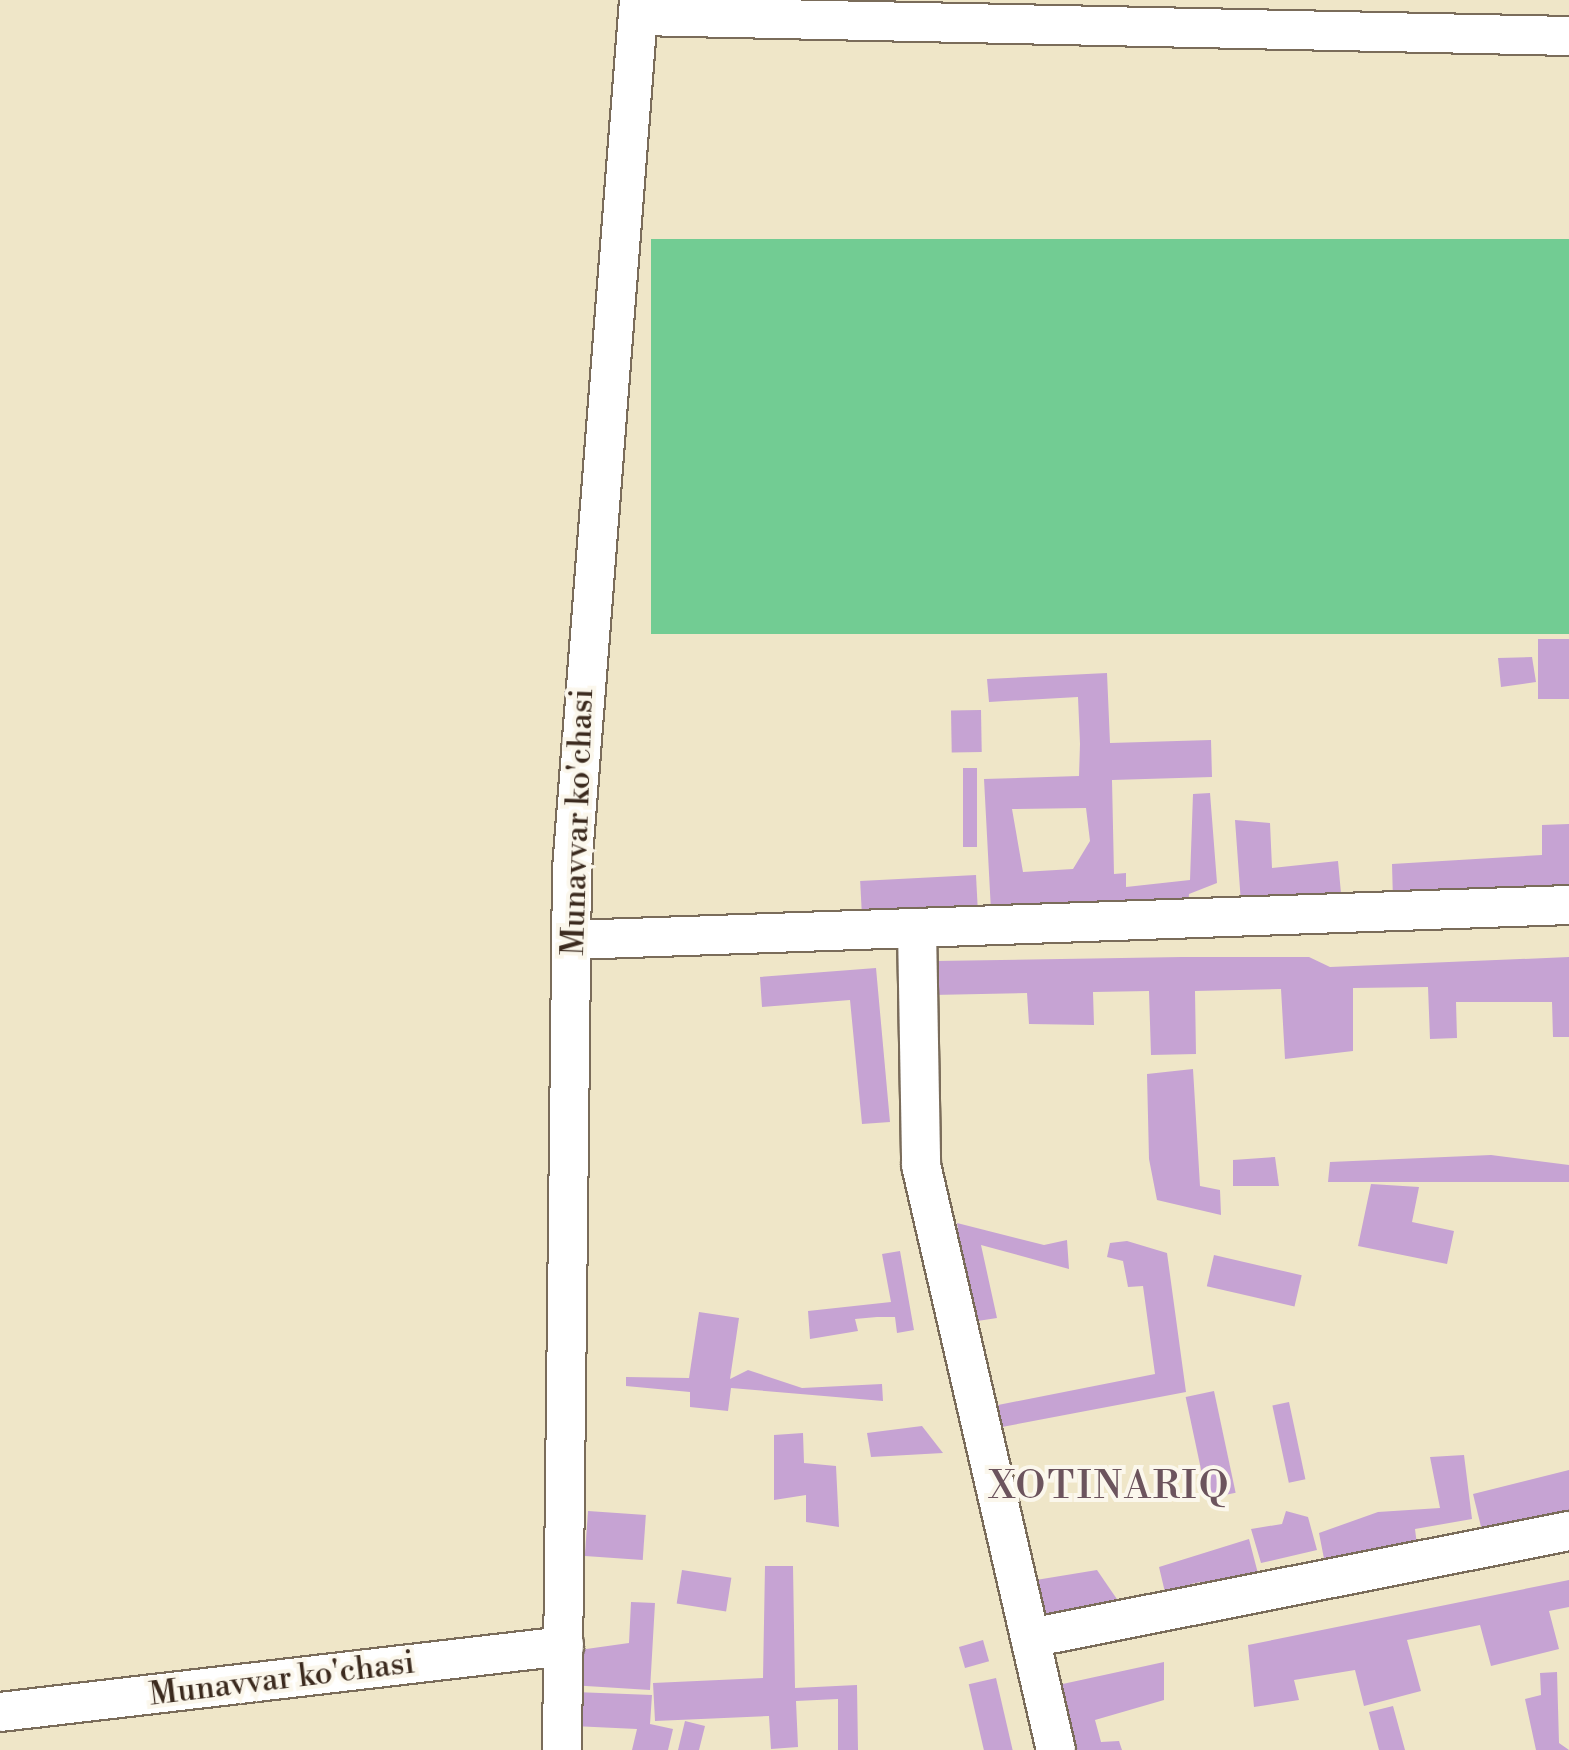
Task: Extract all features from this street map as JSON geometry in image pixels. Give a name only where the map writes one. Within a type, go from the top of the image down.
[{"type":"street","points":[[639,8],[1569,36]]},
{"type":"street","name":"Munavvar ko'chasi","points":[[562,1750],[572,940],[590,542],[639,8]]},
{"type":"street","points":[[572,940],[1569,905]]},
{"type":"street","points":[[917,928],[921,1165],[1056,1750]]},
{"type":"street","points":[[1030,1638],[1569,1532]]},
{"type":"street","name":"Munavvar ko'chasi","points":[[0,1712],[564,1646]]},
{"type":"green space","points":[[651,239],[1569,239],[1569,634],[651,634]]},
{"type":"building","points":[[1538,639],[1569,639],[1569,699],[1538,699]]},
{"type":"building","points":[[1532,657],[1536,682],[1501,687],[1498,658]]},
{"type":"building","points":[[1107,673],[1110,743],[1211,740],[1212,777],[1112,780],[1114,874],[1126,873],[1126,887],[1190,880],[1193,794],[1210,793],[1217,883],[1189,894],[1188,909],[991,911],[984,779],[1079,776],[1080,744],[1078,697],[989,702],[987,679]],"holes":[[[1086,808],[1090,841],[1073,869],[1023,872],[1012,809]]]},
{"type":"building","points":[[981,710],[982,752],[952,753],[951,711]]},
{"type":"building","points":[[963,768],[977,768],[977,847],[963,847]]},
{"type":"building","points":[[1235,820],[1270,823],[1272,868],[1338,861],[1342,904],[1241,903]]},
{"type":"building","points":[[1569,824],[1569,891],[1393,901],[1392,864],[1542,855],[1542,825]]},
{"type":"building","points":[[976,875],[978,917],[862,923],[860,881]]},
{"type":"building","points":[[1309,957],[1330,967],[1569,957],[1569,1037],[1553,1037],[1552,1002],[1456,1002],[1457,1038],[1430,1039],[1428,987],[1353,988],[1353,1051],[1285,1059],[1281,989],[1195,991],[1196,1054],[1151,1055],[1149,991],[1093,992],[1094,1025],[1029,1024],[1027,993],[932,995],[935,961]]},
{"type":"building","points":[[876,968],[890,1122],[862,1124],[850,1000],[762,1007],[760,977]]},
{"type":"building","points":[[1193,1069],[1200,1186],[1220,1190],[1221,1215],[1157,1200],[1149,1159],[1147,1074]]},
{"type":"building","points":[[1491,1155],[1569,1165],[1569,1182],[1328,1182],[1330,1162]]},
{"type":"building","points":[[1275,1157],[1279,1186],[1233,1186],[1233,1160]]},
{"type":"building","points":[[1371,1184],[1419,1187],[1412,1222],[1454,1231],[1447,1264],[1358,1246]]},
{"type":"building","points":[[957,1223],[1044,1245],[1067,1240],[1069,1269],[981,1245],[997,1318],[971,1322]]},
{"type":"building","points":[[1127,1241],[1167,1253],[1186,1392],[1002,1427],[998,1405],[1155,1374],[1143,1286],[1128,1287],[1123,1261],[1107,1257],[1110,1243]]},
{"type":"building","points":[[900,1251],[914,1330],[897,1333],[895,1317],[877,1317],[855,1319],[858,1331],[810,1339],[808,1311],[891,1302],[882,1254]]},
{"type":"building","points":[[1214,1255],[1302,1275],[1294,1306],[1207,1286]]},
{"type":"building","points":[[699,1312],[739,1318],[730,1379],[748,1370],[802,1388],[882,1384],[883,1401],[731,1388],[728,1411],[690,1407],[690,1392],[626,1386],[626,1377],[689,1378]]},
{"type":"building","points":[[1214,1391],[1236,1493],[1207,1499],[1186,1397]]},
{"type":"building","points":[[1289,1402],[1305,1479],[1289,1483],[1272,1406]]},
{"type":"building","points":[[922,1426],[943,1453],[871,1457],[867,1433]]},
{"type":"building","points":[[803,1433],[804,1463],[836,1466],[839,1527],[806,1522],[806,1495],[774,1500],[774,1435]]},
{"type":"building","points":[[1464,1455],[1472,1519],[1415,1529],[1418,1553],[1326,1569],[1319,1533],[1378,1512],[1440,1508],[1430,1457]]},
{"type":"building","points":[[1569,1470],[1569,1523],[1485,1543],[1473,1494]]},
{"type":"building","points":[[588,1511],[646,1515],[643,1560],[585,1556]]},
{"type":"building","points":[[1286,1511],[1308,1517],[1317,1550],[1261,1563],[1251,1529],[1282,1524]]},
{"type":"building","points":[[1249,1539],[1261,1585],[1204,1598],[1200,1582],[1191,1584],[1195,1599],[1168,1605],[1159,1567]]},
{"type":"building","points":[[765,1566],[793,1566],[795,1688],[857,1685],[858,1750],[838,1750],[838,1699],[796,1701],[798,1747],[771,1749],[769,1716],[655,1721],[653,1683],[763,1678]]},
{"type":"building","points":[[682,1570],[731,1578],[726,1611],[677,1604]]},
{"type":"building","points":[[1097,1570],[1123,1608],[1043,1627],[1036,1580]]},
{"type":"building","points":[[1569,1580],[1569,1607],[1549,1611],[1559,1649],[1491,1666],[1480,1625],[1407,1640],[1421,1691],[1364,1706],[1355,1670],[1294,1680],[1299,1700],[1254,1707],[1248,1645]]},
{"type":"building","points":[[631,1602],[655,1603],[650,1690],[570,1685],[572,1651],[629,1643]]},
{"type":"building","points":[[983,1640],[989,1661],[965,1668],[959,1647]]},
{"type":"building","points":[[1164,1662],[1164,1700],[1095,1720],[1101,1742],[1119,1741],[1122,1750],[1075,1750],[1058,1685]]},
{"type":"building","points":[[1557,1672],[1559,1743],[1569,1750],[1536,1750],[1525,1699],[1541,1695],[1540,1673]]},
{"type":"building","points":[[996,1678],[1013,1750],[984,1750],[969,1684]]},
{"type":"building","points":[[575,1692],[652,1695],[650,1724],[673,1729],[668,1750],[632,1750],[637,1729],[573,1726]]},
{"type":"building","points":[[1393,1706],[1405,1750],[1379,1750],[1369,1712]]},
{"type":"building","points":[[685,1721],[705,1726],[699,1750],[678,1750]]},
{"type":"district","name":"XOTINARIQ","points":[[1110,1487]]}]
